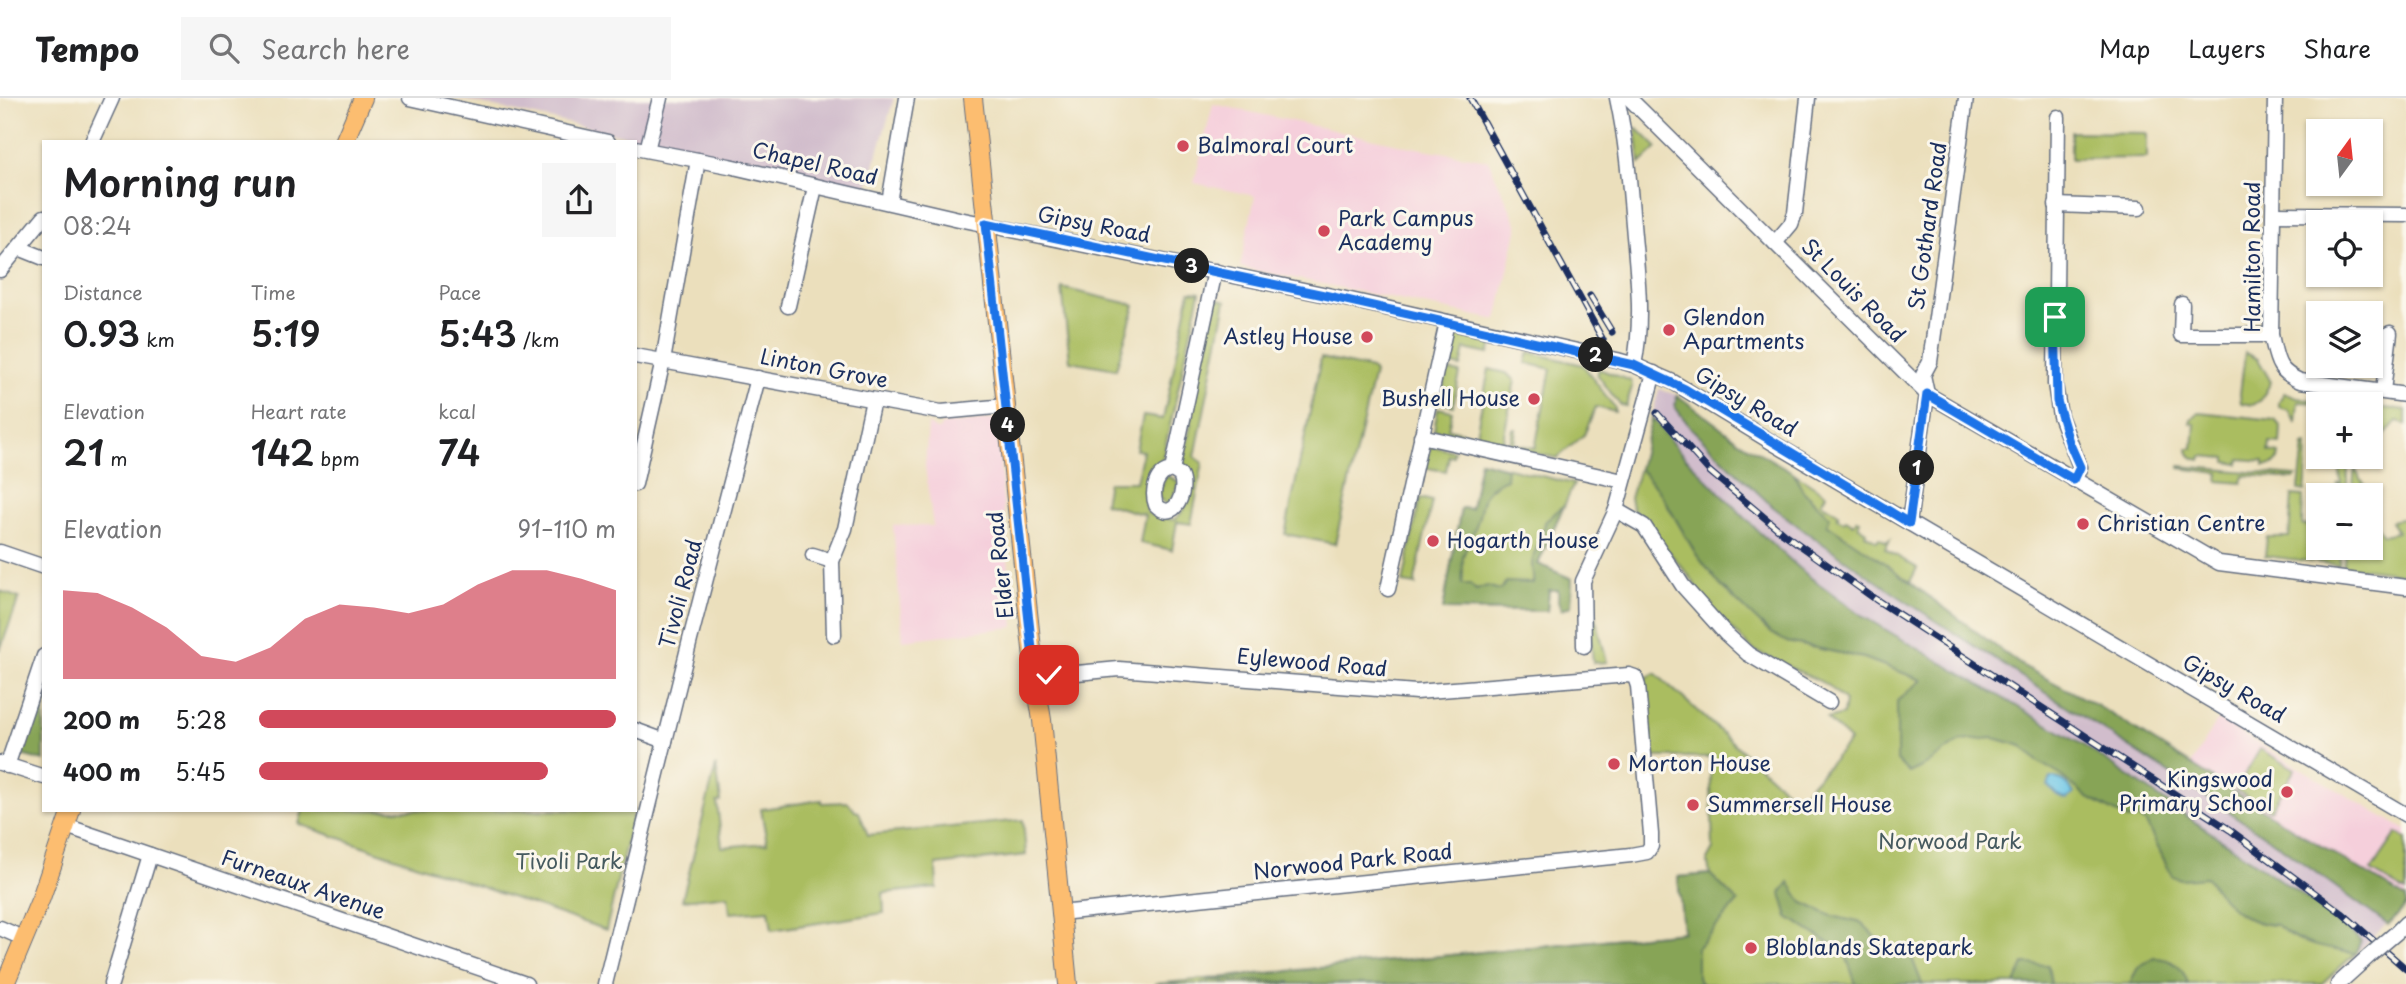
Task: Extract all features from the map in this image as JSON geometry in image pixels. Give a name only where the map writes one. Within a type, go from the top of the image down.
[{"type":"main road","points":[[345,140],[363,98]]},
{"type":"main road","name":"Elder Road","points":[[972,98],[1043,731],[1068,984]]},
{"type":"main road","points":[[5,984],[25,939],[69,815]]},
{"type":"street","points":[[93,140],[112,98]]},
{"type":"street","points":[[410,98],[599,140]]},
{"type":"street","points":[[641,149],[660,98]]},
{"type":"street","points":[[889,202],[907,98]]},
{"type":"street","points":[[1618,98],[1637,265],[1639,333],[1634,365]]},
{"type":"street","name":"St Louis Road","points":[[1629,98],[1927,394],[2219,563],[2406,586]]},
{"type":"street","points":[[1775,243],[1791,224],[1795,213],[1808,98]]},
{"type":"street","name":"St Gothard Road","points":[[1909,523],[1927,394],[1923,375],[1930,362],[1966,98]]},
{"type":"street","name":"Hamilton Road","points":[[2274,98],[2271,335],[2277,360],[2285,374],[2300,381],[2406,395]]},
{"type":"street","points":[[2059,117],[2055,384],[2060,416],[2080,467],[2074,480]]},
{"type":"street","name":"Chapel Road","points":[[641,149],[986,223]]},
{"type":"street","points":[[637,475],[663,361],[698,160]]},
{"type":"street","points":[[788,306],[815,187]]},
{"type":"street","points":[[2056,205],[2139,208]]},
{"type":"street","points":[[2274,214],[2406,215]]},
{"type":"street","points":[[0,270],[42,219]]},
{"type":"street","name":"Gipsy Road","points":[[986,223],[1447,321],[1634,365],[1654,373],[2406,815]]},
{"type":"street","points":[[19,248],[42,257]]},
{"type":"street","points":[[1172,470],[1215,271]]},
{"type":"street","points":[[2182,304],[2181,335],[2271,335]]},
{"type":"street","points":[[1388,589],[1447,321]]},
{"type":"street","points":[[2383,391],[2390,333]]},
{"type":"street","name":"Linton Grove","points":[[637,356],[941,412],[1006,406]]},
{"type":"street","points":[[1584,646],[1583,581],[1616,510],[1654,373]]},
{"type":"street","name":"Tivoli Road","points":[[606,984],[758,378]]},
{"type":"street","points":[[834,635],[832,561],[845,529],[873,400]]},
{"type":"street","points":[[1421,436],[1623,481]]},
{"type":"street","points":[[1616,510],[1644,526],[1683,586],[1748,654],[1829,702]]},
{"type":"street","points":[[0,552],[42,566]]},
{"type":"street","points":[[814,555],[832,561]]},
{"type":"street","points":[[42,661],[3,765],[42,780]]},
{"type":"street","name":"Eylewood Road","points":[[1035,677],[1119,668],[1416,692],[1629,675],[1635,677],[1638,686],[1651,834],[1649,850]]},
{"type":"street","points":[[637,731],[666,741]]},
{"type":"street","name":"Furneaux Avenue","points":[[69,815],[150,855],[526,984]]},
{"type":"street","name":"Norwood Park Road","points":[[1060,913],[1631,855],[1649,850]]},
{"type":"street","points":[[111,984],[150,855]]},
{"type":"street","points":[[0,928],[25,939]]},
{"type":"street","points":[[2338,984],[2401,928]]},
{"type":"shaded area","points":[[454,98],[894,98],[867,189]]},
{"type":"shaded area","name":"Park Campus Academy","points":[[1213,104],[1417,148],[1488,160],[1518,226],[1497,320],[1240,267],[1255,196],[1194,183]]},
{"type":"shaded area","points":[[1659,389],[1677,395],[1739,441],[1794,473],[1803,491],[1827,524],[1879,559],[2021,665],[2098,706],[2406,898],[2406,906],[2355,954],[2270,886],[1696,554],[1660,492],[1639,468]]},
{"type":"shaded area","points":[[996,419],[1014,627],[903,640],[893,525],[933,526],[925,466],[928,424],[936,430],[940,429],[941,425]]},
{"type":"shaded area","name":"Kingswood Primary School","points":[[2218,720],[2406,830],[2406,898],[2191,764]]},
{"type":"green space","points":[[1636,129],[1657,148],[1640,164]]},
{"type":"green space","points":[[2071,132],[2147,133],[2147,158],[2071,159]]},
{"type":"green space","points":[[1062,288],[1135,305],[1116,369],[1070,361]]},
{"type":"green space","points":[[1190,291],[1200,292],[1162,461],[1145,484],[1146,510],[1151,515],[1173,520],[1181,513],[1189,497],[1191,477],[1183,463],[1192,406],[1214,297],[1226,301],[1195,457],[1203,463],[1191,524],[1177,522],[1172,550],[1140,543],[1145,515],[1104,503],[1108,482],[1136,482],[1143,451],[1136,450],[1143,416],[1163,419]]},
{"type":"green space","points":[[1454,335],[1492,344],[1489,354],[1465,349],[1461,367],[1448,364]]},
{"type":"green space","points":[[1529,352],[1583,365],[1615,408],[1615,412],[1596,407],[1584,435],[1557,458],[1509,448],[1513,429],[1516,429],[1514,444],[1535,448],[1551,369],[1526,363]]},
{"type":"green space","points":[[2245,353],[2258,359],[2271,382],[2261,400],[2253,405],[2241,403]]},
{"type":"green space","points":[[1321,358],[1371,369],[1374,373],[1335,544],[1285,534]]},
{"type":"green space","points":[[1489,369],[1506,373],[1515,380],[1502,445],[1475,439]]},
{"type":"green space","points":[[1599,369],[1631,381],[1632,387],[1626,406],[1620,405],[1597,374]]},
{"type":"green space","points":[[1447,370],[1460,373],[1453,406],[1440,402]]},
{"type":"green space","points":[[2284,393],[2306,399],[2306,402],[2298,402],[2296,422],[2289,410],[2279,407]]},
{"type":"green space","points":[[1677,395],[1739,441],[1794,473],[1803,491],[1830,517],[1827,524],[1879,559],[2021,665],[2098,706],[2406,898],[2406,906],[2388,925],[2270,839],[1898,596],[1806,532],[1772,506],[1691,428],[1675,407]]},
{"type":"green space","points":[[1438,408],[1452,411],[1448,429],[1468,433],[1469,438],[1434,430]]},
{"type":"green space","points":[[2383,408],[2406,410],[2406,425],[2397,421],[2383,437]]},
{"type":"green space","points":[[2199,412],[2275,420],[2281,427],[2280,444],[2270,443],[2269,452],[2279,454],[2278,460],[2273,465],[2264,466],[2264,461],[2240,459],[2239,464],[2226,462],[2226,458],[2193,458],[2188,448],[2193,448],[2195,424],[2190,423]]},
{"type":"green space","points":[[1652,417],[1677,449],[1758,531],[1807,575],[1864,617],[2083,745],[2337,919],[2361,941],[2355,954],[2313,945],[2295,938],[2277,925],[2254,921],[2244,916],[2220,895],[2206,877],[2181,879],[2172,876],[2146,823],[2137,818],[2129,820],[2088,798],[2062,776],[2037,761],[2022,746],[1994,738],[1960,741],[1926,765],[1909,773],[1897,761],[1897,701],[1922,680],[1864,658],[1787,642],[1769,632],[1721,586],[1696,554],[1660,492],[1639,468]]},
{"type":"green space","points":[[2306,445],[2305,491],[2299,490]]},
{"type":"green space","points":[[1431,446],[1454,451],[1453,456],[1449,455],[1446,471],[1426,468]]},
{"type":"green space","points":[[1480,461],[1574,484],[1538,564],[1572,579],[1571,606],[1561,610],[1558,590],[1549,590],[1547,611],[1443,610],[1461,508],[1471,509]]},
{"type":"green space","points":[[1480,461],[1507,468],[1506,479],[1486,493],[1463,557],[1462,584],[1470,584],[1476,590],[1487,586],[1500,590],[1506,582],[1533,583],[1532,561],[1545,522],[1564,505],[1538,564],[1572,579],[1571,606],[1561,610],[1558,590],[1549,590],[1547,611],[1443,610],[1461,508],[1471,509]]},
{"type":"green space","points":[[2180,466],[2296,476],[2294,479],[2244,475],[2242,483],[2218,481],[2219,473]]},
{"type":"green space","name":"Norwood Park","points":[[1639,468],[1660,492],[1696,554],[1721,586],[1787,642],[1864,658],[1922,680],[2270,886],[2355,954],[2321,984],[1154,984],[1684,932],[1678,877],[1710,874],[1707,860],[1713,849],[1710,757],[1653,757],[1645,678],[1655,673],[1797,800],[1850,741],[1827,719],[1843,715],[1845,701],[1828,685],[1753,650],[1710,608],[1691,578],[1632,508],[1630,498]]},
{"type":"green space","points":[[2340,469],[2348,469],[2347,483],[2341,483]]},
{"type":"green space","points":[[2355,469],[2355,469],[2364,483],[2353,483]]},
{"type":"green space","points":[[1794,473],[1826,494],[1821,503],[1839,514],[1837,518],[1854,524],[1857,520],[1860,521],[1858,526],[1866,531],[1865,534],[1877,541],[1879,538],[1886,542],[1890,540],[1885,549],[1917,568],[1910,582],[1826,524],[1818,505],[1803,491]]},
{"type":"green space","points":[[1166,475],[1179,482],[1169,507],[1158,497]]},
{"type":"green space","points":[[2292,495],[2303,496],[2302,525],[2306,525],[2306,560],[2340,560],[2339,565],[2265,556],[2267,537],[2289,537]]},
{"type":"green space","points":[[1420,498],[1432,501],[1416,585],[1403,583]]},
{"type":"green space","points":[[2406,518],[2406,574],[2343,566],[2344,560],[2383,560],[2383,535],[2397,532],[2391,521]]},
{"type":"green space","points":[[0,591],[19,598],[0,650]]},
{"type":"green space","points":[[1589,591],[1607,662],[1593,663],[1587,594]]},
{"type":"green space","points":[[42,681],[42,760],[17,754]]},
{"type":"green space","points":[[2260,749],[2295,769],[2270,810],[2236,790]]},
{"type":"green space","points":[[716,766],[721,801],[717,802],[722,847],[767,843],[761,809],[822,800],[822,803],[848,802],[859,812],[868,835],[1023,820],[1026,855],[936,865],[937,888],[883,893],[884,913],[772,930],[769,910],[730,913],[728,895],[682,900]]},
{"type":"green space","name":"Tivoli Park","points":[[302,812],[634,812],[606,930],[299,824]]},
{"type":"green space","points":[[2397,833],[2406,839],[2406,892],[2371,871]]},
{"type":"green space","points":[[1710,874],[1738,902],[1697,948],[1697,978],[1702,984],[1291,984],[1202,980],[1683,932],[1678,877]]},
{"type":"green space","points":[[1789,882],[1802,902],[1832,916],[1862,923],[1887,948],[1910,953],[1922,984],[1856,984],[1845,953],[1788,917],[1781,893]]},
{"type":"green space","points":[[2154,958],[2176,964],[2188,984],[2130,984],[2138,967]]},
{"type":"green space","points":[[2024,964],[2048,965],[2051,984],[2015,984]]},
{"type":"water","points":[[2051,778],[2065,782],[2074,794],[2067,799],[2057,795],[2048,786]]},
{"type":"railway","points":[[1470,98],[1603,340]]},
{"type":"railway","points":[[1590,296],[1612,332]]},
{"type":"railway","points":[[1657,413],[1709,471],[1783,533],[1875,599],[2230,830],[2342,913],[2406,969]]},
{"type":"place","name":"Balmoral Court","points":[[1183,146]]},
{"type":"place","name":"Park Campus Academy","points":[[1324,231]]},
{"type":"place","name":"Glendon Apartments","points":[[1669,330]]},
{"type":"place","name":"Astley House","points":[[1367,337]]},
{"type":"place","name":"Bushell House","points":[[1534,399]]},
{"type":"place","name":"Christian Centre","points":[[2083,524]]},
{"type":"place","name":"Hogarth House","points":[[1433,541]]},
{"type":"place","name":"Morton House","points":[[1614,764]]},
{"type":"place","name":"Kingswood Primary School","points":[[2287,792]]},
{"type":"place","name":"Summersell House","points":[[1693,805]]},
{"type":"place","name":"Bloblands Skatepark","points":[[1751,948]]},
{"type":"route","points":[[1049,675],[1035,677],[986,223],[1580,351],[1634,365],[1685,389],[1909,523],[1927,394],[2074,480],[2080,467],[2060,416],[2055,384],[2055,317]]}]
